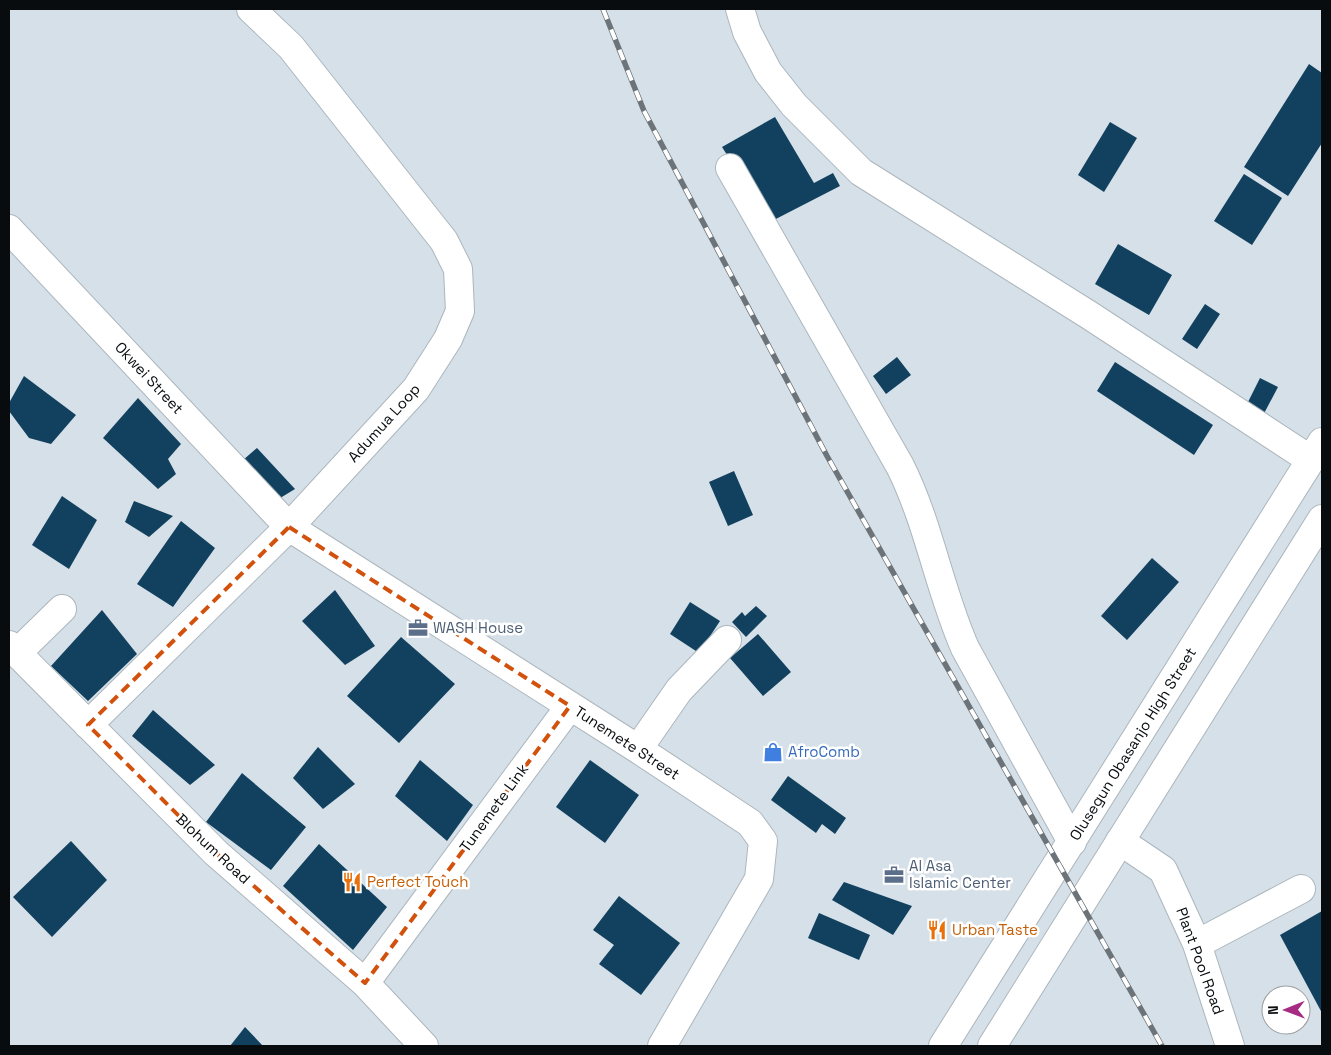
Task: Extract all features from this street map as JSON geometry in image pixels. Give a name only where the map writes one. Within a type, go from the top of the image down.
[{"type":"street","name":"Adumua Loop","points":[[88,725],[289,527],[416,389],[448,339],[460,311],[458,269],[444,241],[291,47],[251,9]]},
{"type":"street","points":[[740,9],[747,32],[768,72],[794,105],[861,172],[1088,315],[1317,451]]},
{"type":"street","points":[[730,168],[900,466],[914,494],[950,614],[965,648],[1072,842]]},
{"type":"street","name":"Okwei Street","points":[[9,229],[289,527]]},
{"type":"street","name":"Olusegun Obasanjo High Street","points":[[943,1046],[1317,451]]},
{"type":"street","points":[[992,1046],[1322,519]]},
{"type":"street","name":"Tunemete Street","points":[[289,527],[638,749],[750,823],[763,841],[759,879],[662,1046]]},
{"type":"street","points":[[13,649],[62,609]]},
{"type":"street","points":[[638,749],[679,690],[727,640]]},
{"type":"street","name":"Blohum Road","points":[[13,649],[216,853],[365,984],[424,1046]]},
{"type":"street","name":"Tunemete Link","points":[[365,984],[570,706]]},
{"type":"street","name":"Plant Pool Road","points":[[1120,842],[1163,870],[1197,944],[1230,1046]]},
{"type":"street","points":[[1197,944],[1301,889]]},
{"type":"highlighted area","points":[[289,527],[570,706],[365,983],[216,853],[88,725]]},
{"type":"building","points":[[1309,64],[1322,73],[1322,143],[1288,196],[1244,167]]},
{"type":"building","points":[[775,117],[814,183],[833,173],[840,186],[770,222],[722,147]]},
{"type":"building","points":[[1110,122],[1137,138],[1104,192],[1078,175]]},
{"type":"building","points":[[1244,174],[1282,198],[1252,245],[1214,221]]},
{"type":"building","points":[[1118,244],[1172,275],[1149,315],[1095,284]]},
{"type":"building","points":[[1205,304],[1220,314],[1197,349],[1182,339]]},
{"type":"building","points":[[897,357],[911,375],[886,394],[873,376]]},
{"type":"building","points":[[1115,362],[1213,425],[1194,455],[1097,391]]},
{"type":"building","points":[[24,376],[76,415],[51,444],[29,438],[9,411],[9,403]]},
{"type":"building","points":[[1260,378],[1278,387],[1259,423],[1242,414]]},
{"type":"building","points":[[138,398],[181,444],[168,459],[176,474],[158,489],[103,438]]},
{"type":"building","points":[[257,448],[295,489],[272,503],[235,467]]},
{"type":"building","points":[[734,471],[753,515],[728,526],[709,482]]},
{"type":"building","points":[[62,496],[97,520],[69,569],[32,545]]},
{"type":"building","points":[[134,501],[173,516],[149,537],[125,522]]},
{"type":"building","points":[[181,521],[215,548],[173,607],[137,584]]},
{"type":"building","points":[[1152,558],[1179,582],[1127,640],[1101,616]]},
{"type":"building","points":[[335,590],[375,646],[345,665],[302,621]]},
{"type":"building","points":[[690,602],[720,621],[699,653],[670,634]]},
{"type":"building","points":[[756,606],[767,616],[746,637],[732,622],[742,612],[745,616]]},
{"type":"building","points":[[102,610],[137,654],[88,701],[51,666]]},
{"type":"building","points":[[758,634],[791,672],[763,696],[730,658]]},
{"type":"building","points":[[401,637],[455,684],[399,743],[347,696]]},
{"type":"building","points":[[153,710],[215,765],[190,785],[132,736]]},
{"type":"building","points":[[318,747],[355,784],[323,809],[293,778]]},
{"type":"building","points":[[420,760],[473,805],[447,841],[395,796]]},
{"type":"building","points":[[590,760],[639,795],[605,843],[556,807]]},
{"type":"building","points":[[242,773],[306,827],[271,870],[206,822]]},
{"type":"building","points":[[788,776],[846,818],[835,834],[822,824],[816,833],[771,800]]},
{"type":"building","points":[[71,841],[107,880],[52,937],[13,897]]},
{"type":"building","points":[[319,844],[387,907],[353,950],[283,886]]},
{"type":"building","points":[[844,882],[912,906],[893,935],[832,900]]},
{"type":"building","points":[[619,896],[680,943],[641,995],[599,964],[614,945],[593,930]]},
{"type":"building","points":[[1322,911],[1322,1013],[1311,993],[1311,985],[1307,985],[1280,935]]},
{"type":"building","points":[[819,913],[870,935],[859,960],[808,938]]},
{"type":"building","points":[[245,1027],[263,1046],[230,1046]]},
{"type":"railway","points":[[603,9],[644,111],[827,456],[1162,1046]]},
{"type":"place","name":"WASH House","points":[[418,628]]},
{"type":"place","name":"AfroComb","points":[[773,752]]},
{"type":"place","name":"Al Asa Islamic Center","points":[[894,875]]},
{"type":"place","name":"Perfect Touch","points":[[352,882]]},
{"type":"place","name":"Urban Taste","points":[[937,930]]}]
